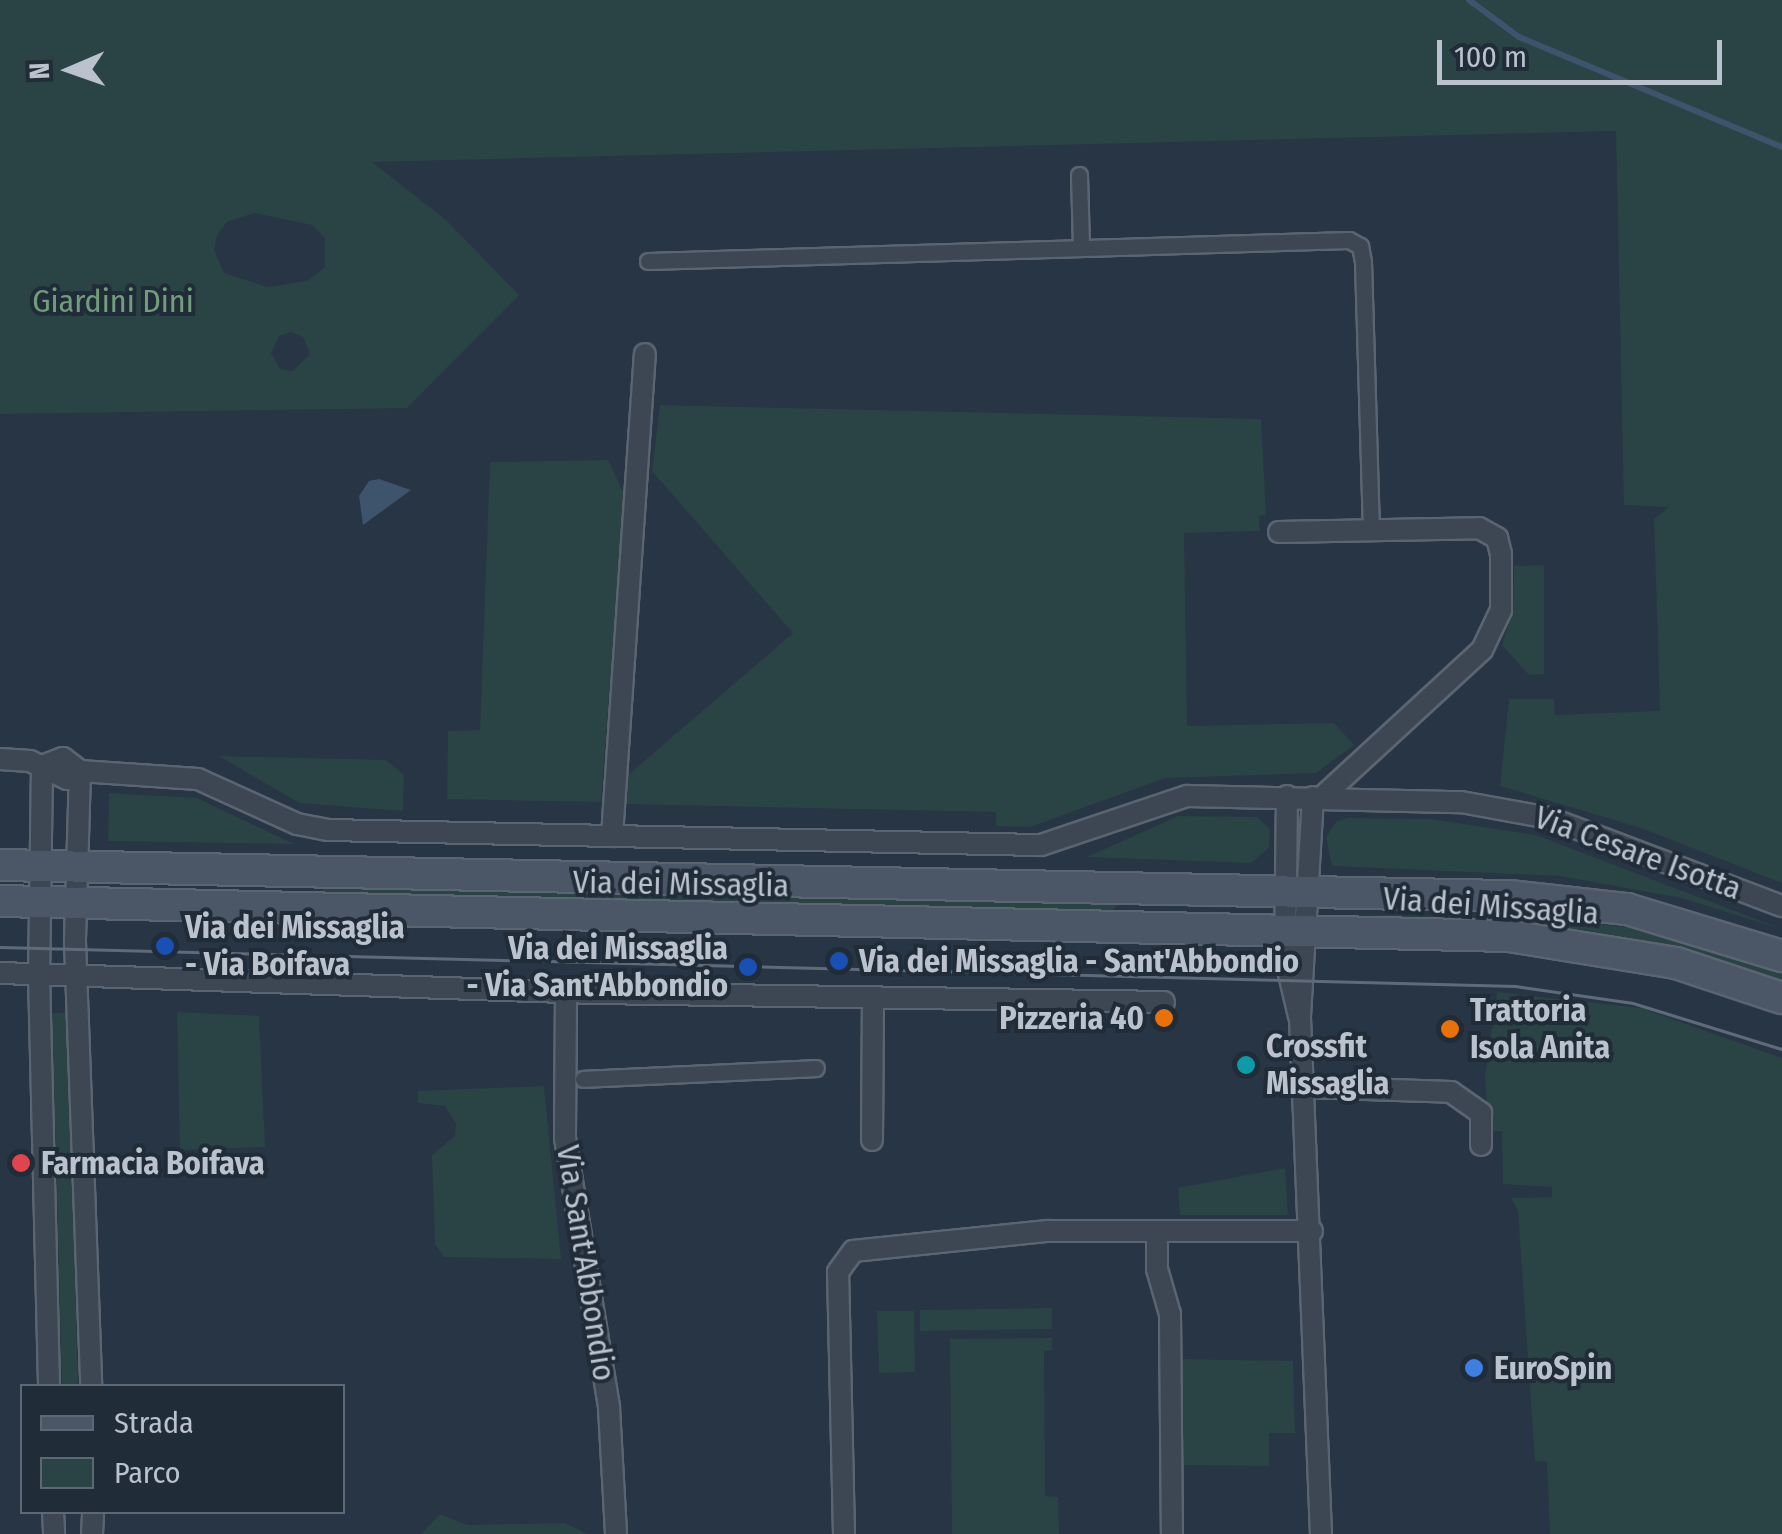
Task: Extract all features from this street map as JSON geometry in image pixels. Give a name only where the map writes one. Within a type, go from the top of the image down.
[{"type":"main road","name":"Via dei Missaglia","points":[[0,865],[1509,896],[1627,909],[1782,956]]},
{"type":"main road","name":"Via dei Missaglia","points":[[0,900],[1297,931],[1564,942],[1676,963],[1782,998]]},
{"type":"street","points":[[1079,175],[1080,248]]},
{"type":"street","points":[[648,261],[1349,240],[1360,246],[1372,530]]},
{"type":"street","name":"Via dei Missaglia","points":[[612,836],[646,354]]},
{"type":"street","points":[[1279,532],[1479,528],[1497,538],[1501,610],[1482,650],[1318,797],[1298,893]]},
{"type":"street","name":"Via dei Missaglia","points":[[0,759],[42,766],[68,778],[80,771],[198,779],[297,824],[328,830],[1040,845],[1078,838],[1175,797],[1318,797]]},
{"type":"street","points":[[42,766],[39,975],[49,1384]]},
{"type":"street","points":[[80,771],[75,903],[91,1384]]},
{"type":"street","points":[[1288,796],[1298,893],[1297,931],[1287,979],[1300,1018],[1312,1231],[1321,1534]]},
{"type":"street","name":"Via Cesare Isotta","points":[[1318,797],[1461,802],[1548,818],[1782,906]]},
{"type":"street","points":[[0,973],[566,992],[1164,1002]]},
{"type":"street","name":"Via Sant'Abbondio","points":[[566,992],[565,1138],[609,1408],[616,1534]]},
{"type":"street","points":[[872,1140],[874,999]]},
{"type":"street","points":[[583,1079],[816,1068]]},
{"type":"street","points":[[1304,1088],[1451,1092],[1480,1113],[1481,1145]]},
{"type":"street","points":[[844,1534],[838,1272],[846,1256],[890,1244],[989,1235],[1312,1231]]},
{"type":"street","points":[[1157,1232],[1156,1269],[1170,1314],[1172,1534]]},
{"type":"green space","name":"Giardini Dini","points":[[0,0],[1782,0],[1782,883],[1641,828],[1500,786],[1509,699],[1554,699],[1555,715],[1660,711],[1654,519],[1669,507],[1624,505],[1616,131],[372,162],[446,220],[519,295],[407,408],[0,414]],"holes":[[[254,213],[312,225],[325,238],[325,267],[307,281],[268,287],[224,273],[214,250],[217,235],[227,222]],[[291,332],[303,337],[310,354],[293,371],[280,369],[271,353],[279,336]]]},
{"type":"green space","points":[[660,405],[1261,419],[1266,515],[1259,516],[1260,531],[1184,533],[1187,726],[1334,723],[1354,745],[1316,773],[1165,778],[1030,827],[996,826],[996,812],[626,804],[627,776],[793,633],[652,471]]},
{"type":"green space","points":[[608,460],[624,494],[601,802],[447,799],[448,731],[480,730],[490,462]]},
{"type":"green space","points":[[1544,565],[1544,674],[1529,675],[1502,645],[1513,611],[1514,566]]},
{"type":"green space","points":[[219,756],[386,760],[404,775],[403,811],[299,803]]},
{"type":"green space","points":[[109,793],[197,798],[294,844],[108,841]]},
{"type":"green space","points":[[1178,816],[1257,817],[1270,829],[1269,848],[1251,863],[1087,857]]},
{"type":"green space","points":[[1431,819],[1536,835],[1782,929],[1681,898],[1560,876],[1332,866],[1326,837],[1337,821]]},
{"type":"green space","points":[[323,883],[1230,904],[1230,908],[1118,905],[1109,913],[323,896]]},
{"type":"green space","points":[[1499,911],[1646,930],[1782,970],[1782,984],[1588,930],[1355,914],[1491,918]]},
{"type":"green space","points":[[1497,992],[1641,1008],[1782,1058],[1782,1534],[1550,1534],[1547,1462],[1535,1461],[1518,1211],[1511,1198],[1552,1197],[1552,1187],[1503,1184],[1502,1131],[1489,1131],[1485,1078]]},
{"type":"green space","points":[[177,1012],[259,1016],[265,1147],[180,1150]]},
{"type":"green space","points":[[52,1013],[68,1013],[78,1384],[62,1384]]},
{"type":"green space","points":[[544,1086],[561,1259],[444,1257],[435,1244],[432,1155],[455,1136],[456,1124],[445,1106],[418,1103],[418,1091]]},
{"type":"green space","points":[[1285,1168],[1288,1215],[1180,1215],[1178,1188]]},
{"type":"green space","points":[[1052,1308],[1052,1329],[920,1331],[920,1310]]},
{"type":"green space","points":[[877,1311],[914,1311],[915,1372],[879,1373]]},
{"type":"green space","points":[[1052,1338],[1052,1350],[1044,1351],[1045,1496],[1058,1497],[1059,1534],[952,1534],[950,1339]]},
{"type":"green space","points":[[1180,1359],[1293,1361],[1295,1433],[1269,1433],[1269,1466],[1181,1465]]},
{"type":"green space","points":[[440,1514],[467,1525],[565,1523],[588,1534],[421,1534]]},
{"type":"water","points":[[379,479],[411,490],[363,525],[359,496],[369,481]]},
{"type":"waterway","points":[[1469,0],[1519,37],[1782,147]]},
{"type":"tram line","points":[[0,947],[1515,986],[1633,1003],[1782,1049]]},
{"type":"place","name":"Via dei Missaglia - Via Boifava","points":[[165,946]]},
{"type":"place","name":"Via dei Missaglia - Sant'Abbondio","points":[[839,961]]},
{"type":"place","name":"Via dei Missaglia - Via Sant'Abbondio","points":[[748,967]]},
{"type":"place","name":"Pizzeria 40","points":[[1164,1018]]},
{"type":"place","name":"Trattoria Isola Anita","points":[[1450,1029]]},
{"type":"place","name":"Crossfit Missaglia","points":[[1246,1065]]},
{"type":"place","name":"Farmacia Boifava","points":[[21,1163]]},
{"type":"place","name":"EuroSpin","points":[[1474,1368]]}]
